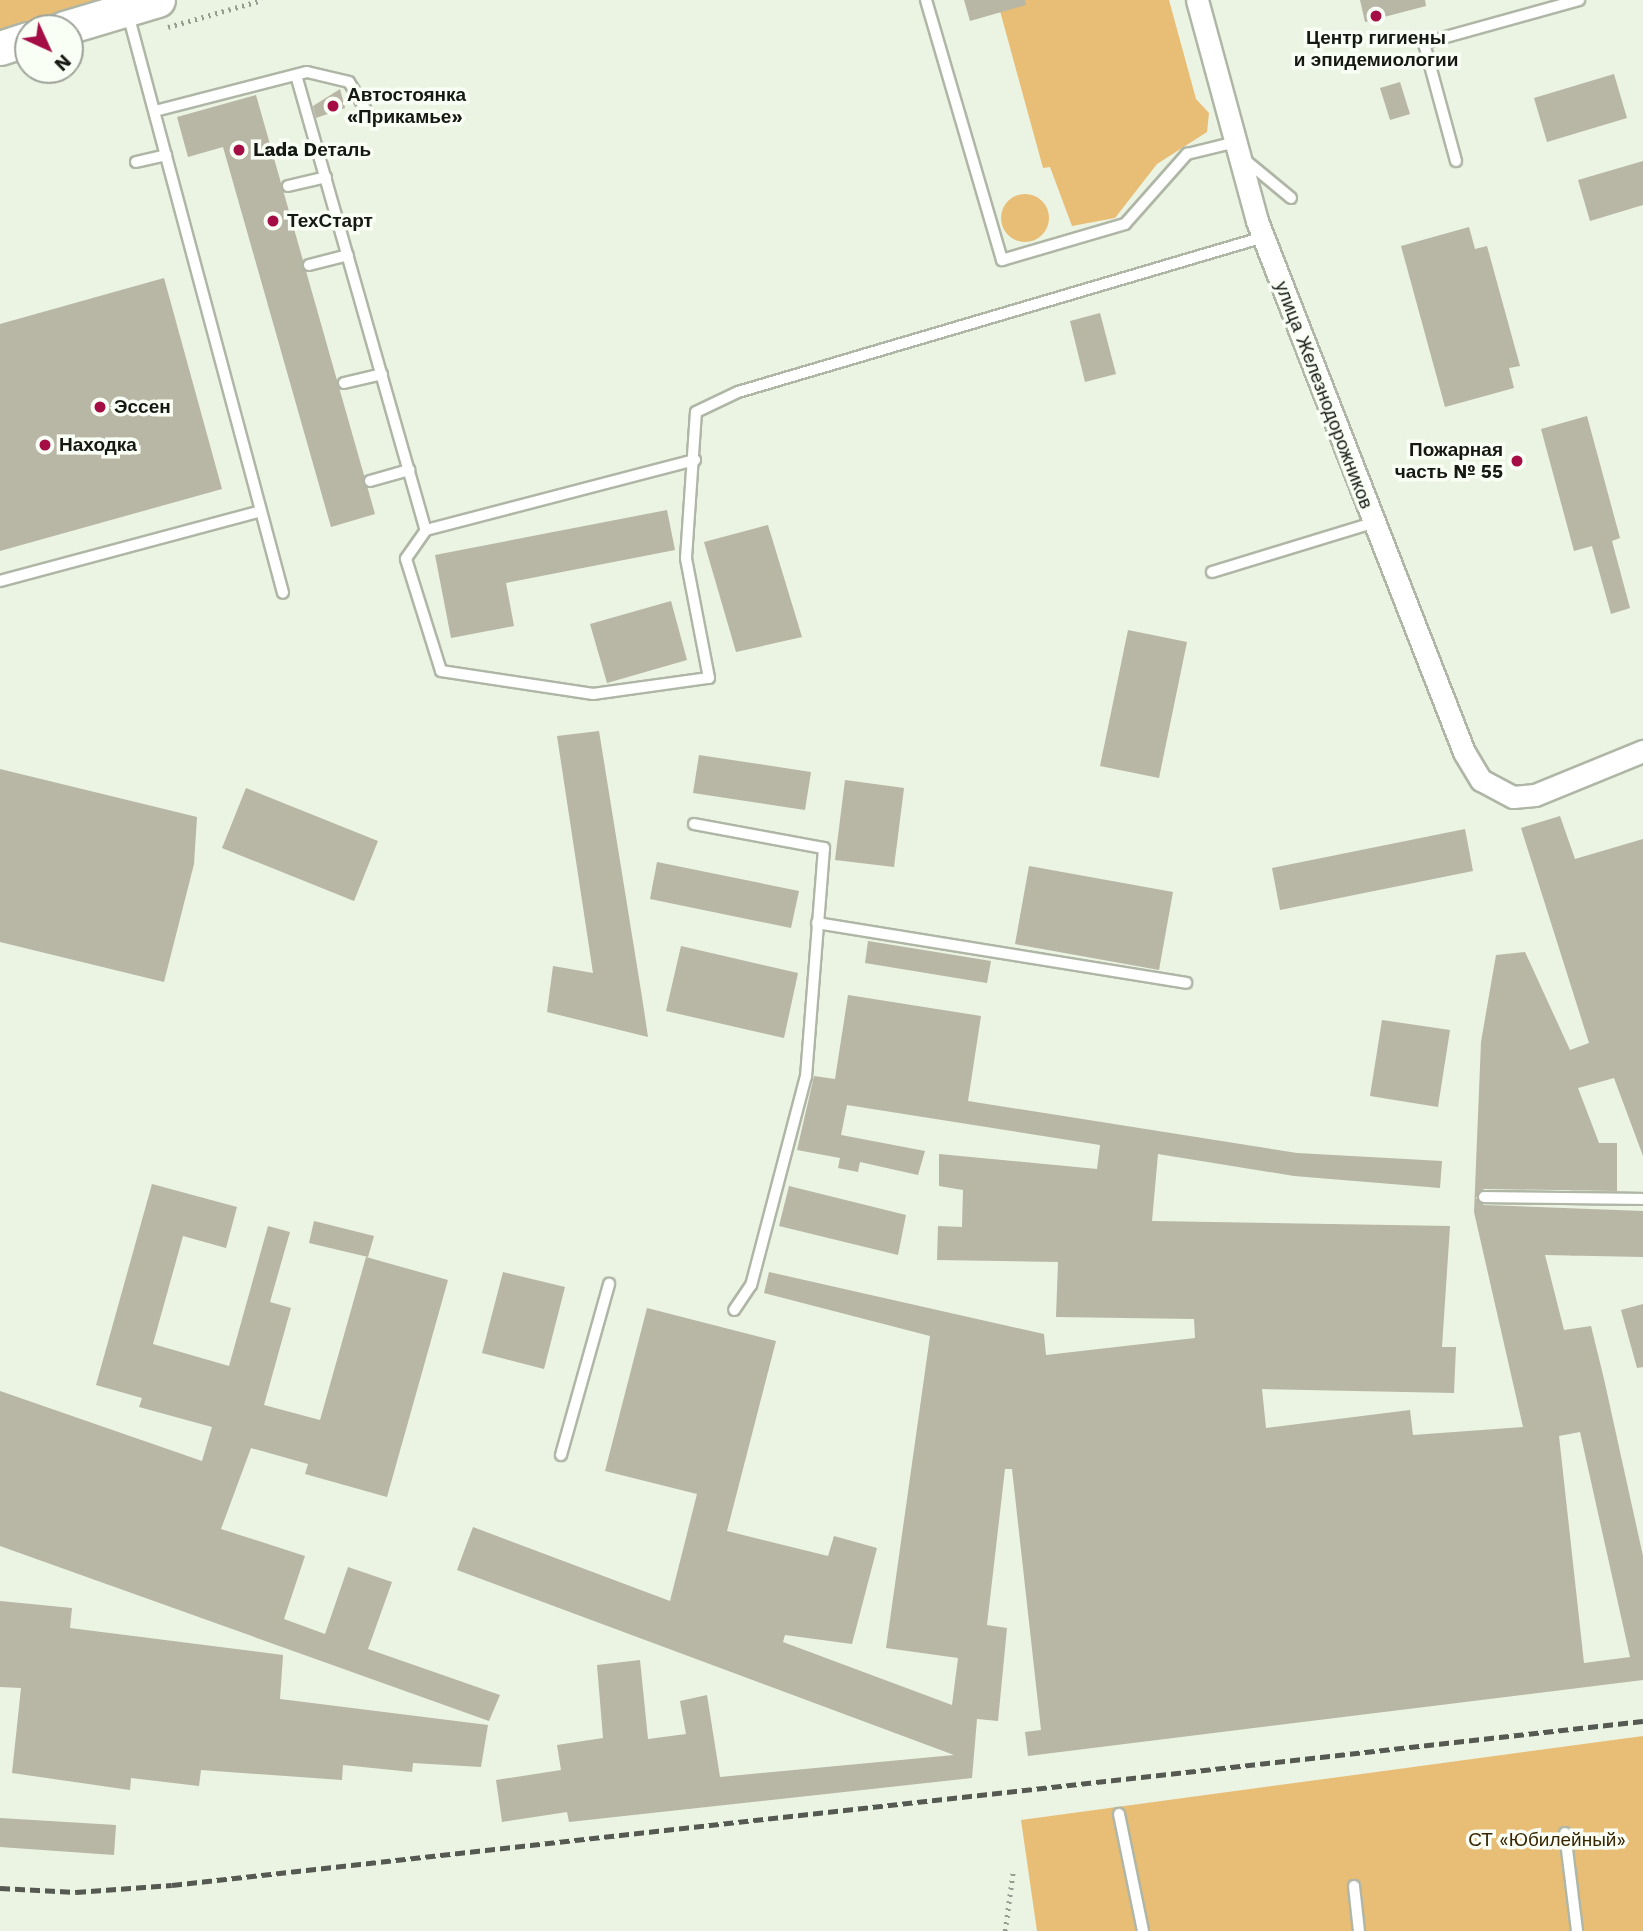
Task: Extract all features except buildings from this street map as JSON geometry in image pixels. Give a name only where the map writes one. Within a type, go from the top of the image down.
[{"type":"main road","points":[[84,22],[142,4]]},
{"type":"street","name":"улица Железнодорожников","points":[[1197,0],[1264,237],[1445,708],[1481,780],[1513,797],[1535,795],[1643,751]]},
{"type":"lane","points":[[926,0],[1002,260],[1125,223],[1187,154],[1237,148],[1291,198]]},
{"type":"lane","points":[[1456,161],[1424,43],[1579,0]]},
{"type":"lane","points":[[142,4],[155,111],[283,593]]},
{"type":"lane","points":[[155,111],[296,75],[349,82],[369,115]]},
{"type":"lane","points":[[296,75],[426,530]]},
{"type":"lane","points":[[136,162],[166,155]]},
{"type":"lane","points":[[288,186],[326,177]]},
{"type":"lane","points":[[695,460],[426,530],[406,559],[441,671],[593,694],[709,678],[686,558],[695,460],[696,412],[738,392],[1264,237]]},
{"type":"lane","points":[[309,265],[348,255]]},
{"type":"lane","points":[[344,383],[382,374]]},
{"type":"lane","points":[[370,481],[409,470]]},
{"type":"lane","points":[[0,581],[261,511]]},
{"type":"lane","points":[[1212,572],[1372,523]]},
{"type":"lane","points":[[694,824],[824,848],[806,1076],[751,1285],[734,1310]]},
{"type":"lane","points":[[817,922],[1186,983]]},
{"type":"lane","points":[[1484,1197],[1643,1199]]},
{"type":"lane","points":[[561,1455],[609,1284]]},
{"type":"lane","points":[[1119,1814],[1143,1931]]},
{"type":"lane","points":[[1565,1833],[1577,1931]]},
{"type":"lane","points":[[1354,1886],[1359,1931]]},
{"type":"path","points":[[1005,1931],[1013,1871]]},
{"type":"green space","points":[[0,0],[118,0],[69,14],[14,14],[14,30],[0,34]]},
{"type":"green space","points":[[997,0],[1169,0],[1196,99],[1209,113],[1207,132],[1157,164],[1115,218],[1072,226],[1050,167],[1043,168]]},
{"type":"green space","points":[[1025,194],[1042,201],[1049,218],[1042,235],[1025,242],[1008,235],[1001,218],[1008,201]]},
{"type":"green space","name":"СТ «Юбилейный»","points":[[1643,1736],[1643,1931],[1037,1931],[1021,1820]]},
{"type":"railway","points":[[0,1888],[76,1892],[172,1885],[1643,1721]]},
{"type":"place","name":"Центр гигиены и эпидемиологии","points":[[1376,16]]},
{"type":"place","name":"Автостоянка «Прикамье»","points":[[333,106]]},
{"type":"place","name":"Lada Dеталь","points":[[239,150]]},
{"type":"place","name":"ТехСтарт","points":[[273,221]]},
{"type":"place","name":"Эссен","points":[[100,407]]},
{"type":"place","name":"Находка","points":[[45,445]]},
{"type":"place","name":"Пожарная часть № 55","points":[[1517,461]]}]
